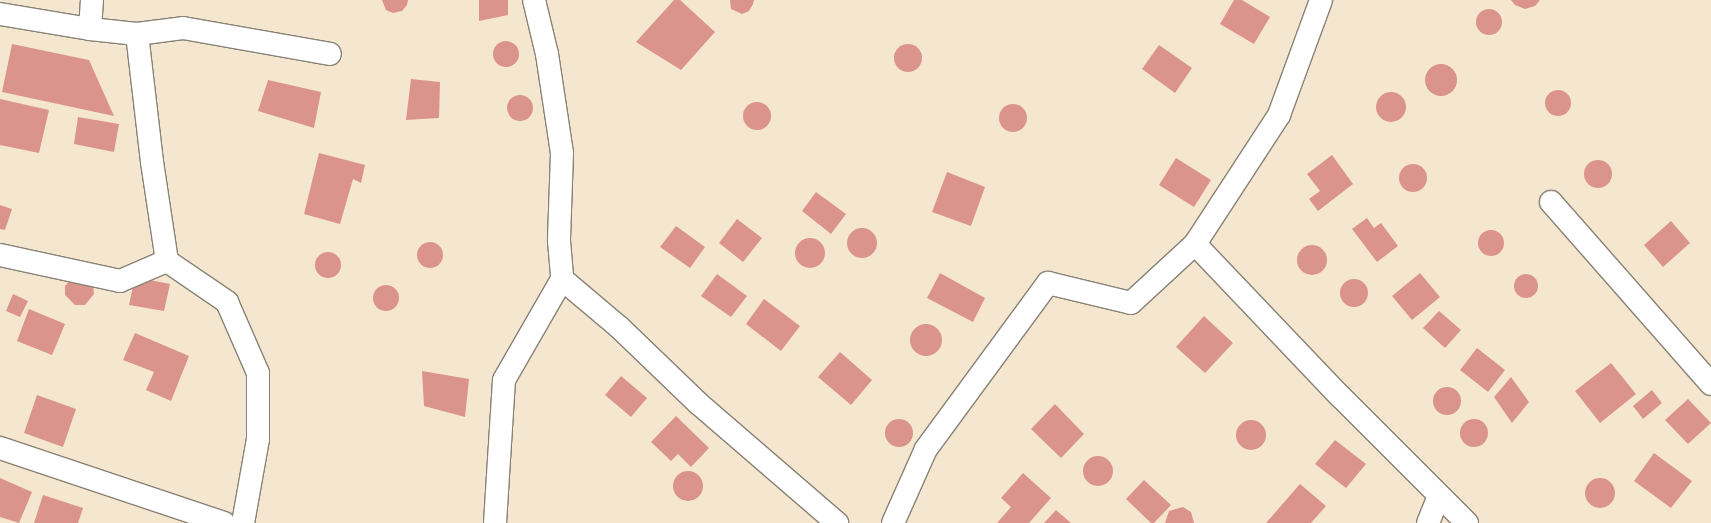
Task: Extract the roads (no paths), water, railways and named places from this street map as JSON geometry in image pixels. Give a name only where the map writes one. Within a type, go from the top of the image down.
[{"type":"street","points":[[90,29],[92,0]]},
{"type":"street","points":[[495,523],[504,380],[562,279],[559,241],[562,152],[547,54],[534,0]]},
{"type":"street","points":[[894,523],[926,449],[1048,283],[1131,303],[1195,244],[1279,115],[1321,0]]},
{"type":"street","points":[[0,14],[90,29],[137,34],[183,28],[330,54]]},
{"type":"street","points":[[137,34],[152,162],[167,261],[227,302],[258,373],[258,439],[243,523]]},
{"type":"street","points":[[1551,202],[1711,384]]},
{"type":"street","points":[[1195,244],[1338,395],[1467,523]]},
{"type":"street","points":[[0,256],[120,281],[167,261]]},
{"type":"street","points":[[562,279],[619,327],[698,403],[837,523]]},
{"type":"street","points":[[0,448],[224,523]]},
{"type":"street","points":[[1428,523],[1439,496]]}]
